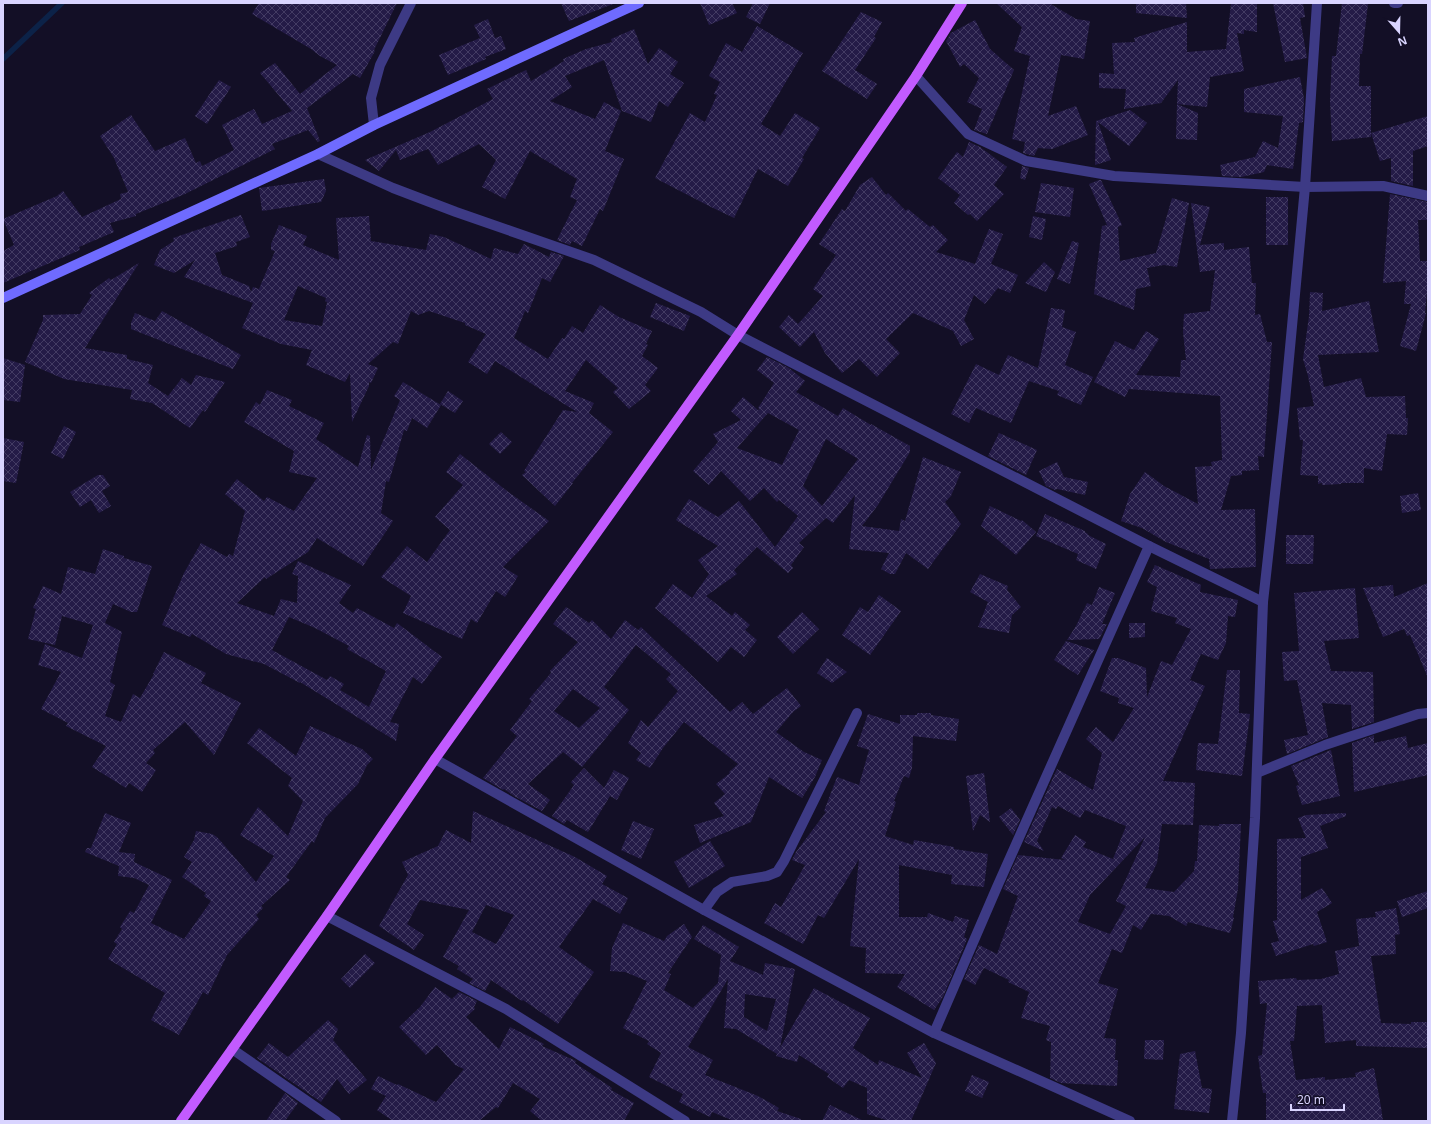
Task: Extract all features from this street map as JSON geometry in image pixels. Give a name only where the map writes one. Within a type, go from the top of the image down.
[{"type":"main road","points":[[3,298],[318,154],[374,125],[639,3]]},
{"type":"main road","points":[[181,1121],[327,916],[435,759],[738,335],[916,76],[962,3]]},
{"type":"street","points":[[374,125],[371,98],[380,65],[411,3]]},
{"type":"street","points":[[1232,1121],[1241,1033],[1257,773],[1264,602],[1306,187],[1317,3]]},
{"type":"street","points":[[916,76],[968,134],[1026,161],[1114,176],[1306,187],[1383,186],[1428,196]]},
{"type":"street","points":[[318,154],[393,188],[456,212],[594,260],[701,312],[738,335],[1149,546],[1264,602]]},
{"type":"street","points":[[934,1033],[997,887],[1149,546]]},
{"type":"street","points":[[704,910],[717,892],[732,882],[767,876],[777,872],[784,861],[857,713]]},
{"type":"street","points":[[1257,773],[1325,744],[1418,714],[1428,713]]},
{"type":"street","points":[[435,759],[704,910],[934,1033],[1130,1121]]},
{"type":"street","points":[[327,916],[506,1009],[685,1121]]},
{"type":"street","points":[[232,1049],[336,1121]]},
{"type":"building","points":[[259,3],[397,3],[374,50],[375,51],[360,78],[353,74],[307,108],[320,141],[318,142],[308,130],[272,144],[275,149],[185,194],[136,214],[136,216],[110,223],[114,232],[79,247],[80,250],[3,283],[3,251],[14,245],[3,219],[57,196],[63,191],[82,217],[121,199],[120,194],[128,192],[114,158],[100,136],[131,115],[155,151],[185,138],[196,163],[200,161],[202,166],[234,150],[222,125],[254,109],[262,124],[292,111],[260,73],[275,63],[300,94],[337,65],[252,14]]},
{"type":"building","points":[[561,3],[613,3],[613,4],[569,21]]},
{"type":"building","points":[[700,3],[732,3],[737,13],[709,25]]},
{"type":"building","points":[[753,3],[770,3],[760,24],[746,17]]},
{"type":"building","points":[[996,3],[1049,3],[1076,19],[1090,21],[1084,59],[1061,55],[1048,116],[1076,106],[1088,135],[1052,149],[1038,148],[1034,156],[1023,153],[1025,142],[1012,139],[1030,56],[1014,51],[1022,27]]},
{"type":"building","points":[[1136,3],[1186,3],[1187,18],[1136,13]]},
{"type":"building","points":[[1231,3],[1257,3],[1257,32],[1244,30],[1244,34],[1237,33],[1244,71],[1210,77],[1207,107],[1177,104],[1178,80],[1161,103],[1124,109],[1126,89],[1099,88],[1099,73],[1114,74],[1112,43],[1135,42],[1134,38],[1187,22],[1187,52],[1226,49]]},
{"type":"building","points":[[1273,3],[1303,3],[1305,17],[1300,18],[1307,58],[1285,62]]},
{"type":"building","points":[[1342,3],[1368,4],[1362,54],[1360,54],[1359,86],[1371,86],[1371,137],[1332,141],[1330,101],[1332,56],[1336,56]]},
{"type":"building","points":[[861,12],[882,22],[874,37],[876,38],[855,70],[877,84],[867,99],[822,71]]},
{"type":"building","points":[[488,19],[495,38],[501,36],[506,49],[485,57],[486,59],[448,75],[439,55],[480,38],[474,25]]},
{"type":"building","points":[[975,20],[990,49],[1014,70],[987,134],[974,130],[982,109],[967,102],[979,78],[964,64],[960,67],[946,41],[951,33]]},
{"type":"building","points":[[757,26],[803,53],[761,124],[780,136],[795,113],[820,128],[802,158],[804,159],[788,186],[758,169],[734,218],[655,178],[690,113],[705,122],[717,95],[714,94],[720,82],[709,76],[726,43],[742,52]]},
{"type":"building","points":[[634,29],[648,64],[659,48],[678,62],[670,74],[684,83],[668,107],[659,101],[651,122],[622,111],[604,60],[565,76],[572,87],[550,101],[595,119],[604,102],[621,111],[605,151],[624,159],[603,211],[600,209],[582,246],[572,241],[570,245],[557,240],[577,200],[570,197],[577,179],[530,151],[505,199],[482,187],[496,160],[479,144],[438,165],[428,149],[400,160],[396,150],[379,171],[365,160],[430,132],[493,99],[487,89],[526,70],[531,81],[564,61],[563,59],[586,49],[612,42],[611,39]]},
{"type":"building","points":[[1300,77],[1304,99],[1303,122],[1299,123],[1293,169],[1267,165],[1264,172],[1241,177],[1222,176],[1220,165],[1255,157],[1263,141],[1278,148],[1283,116],[1244,112],[1244,89]]},
{"type":"building","points":[[219,80],[231,87],[207,124],[195,116]]},
{"type":"building","points":[[1177,104],[1198,113],[1197,140],[1176,139]]},
{"type":"building","points":[[1130,110],[1147,123],[1129,146],[1098,122],[1111,160],[1095,165],[1096,121]]},
{"type":"building","points":[[1428,116],[1428,146],[1413,151],[1413,186],[1391,181],[1391,158],[1380,161],[1371,133]]},
{"type":"building","points":[[969,142],[980,147],[1007,167],[994,185],[1004,194],[977,221],[954,203],[960,195],[938,178],[957,152],[963,157]]},
{"type":"building","points":[[1022,166],[1029,168],[1025,180],[1020,178]]},
{"type":"building","points":[[872,177],[886,195],[888,193],[906,211],[908,209],[930,227],[933,225],[948,240],[936,252],[975,264],[989,229],[1003,234],[991,264],[1018,275],[1010,293],[998,288],[985,304],[974,295],[964,320],[974,339],[961,346],[953,331],[913,313],[886,339],[900,353],[877,377],[859,359],[842,373],[825,353],[814,332],[800,347],[779,327],[789,315],[798,324],[823,296],[813,289],[836,255],[819,244],[842,209],[845,211],[860,185]]},
{"type":"building","points":[[324,179],[326,191],[321,202],[262,211],[259,188]]},
{"type":"building","points":[[1101,180],[1122,225],[1118,227],[1120,261],[1156,253],[1172,198],[1189,203],[1177,267],[1164,265],[1147,268],[1151,286],[1136,289],[1134,310],[1094,294],[1102,226],[1107,225],[1089,184]]},
{"type":"building","points":[[1041,183],[1074,188],[1070,217],[1035,212]]},
{"type":"building","points":[[1390,194],[1428,202],[1428,220],[1418,220],[1420,261],[1428,261],[1428,281],[1426,313],[1416,351],[1400,346],[1411,304],[1404,304],[1406,281],[1383,283]]},
{"type":"building","points":[[1266,197],[1288,197],[1288,245],[1266,245]]},
{"type":"building","points":[[1191,203],[1210,207],[1200,245],[1224,243],[1224,250],[1249,247],[1252,283],[1256,283],[1255,315],[1260,314],[1267,342],[1272,342],[1264,457],[1258,456],[1259,470],[1242,471],[1242,475],[1231,476],[1221,510],[1255,509],[1256,567],[1210,569],[1209,559],[1166,542],[1142,528],[1121,521],[1130,494],[1145,472],[1164,486],[1198,504],[1195,467],[1212,466],[1211,462],[1222,460],[1220,396],[1129,389],[1125,397],[1094,382],[1115,341],[1134,350],[1146,331],[1159,339],[1136,375],[1180,377],[1181,360],[1186,360],[1183,332],[1184,314],[1210,311],[1215,270],[1200,272]]},
{"type":"building","points":[[241,215],[250,237],[236,242],[237,246],[215,253],[222,275],[249,286],[251,292],[253,287],[259,289],[275,251],[271,250],[271,244],[279,225],[307,236],[303,245],[339,260],[336,218],[369,216],[371,241],[426,250],[430,234],[444,237],[491,259],[494,248],[518,254],[524,244],[549,257],[551,252],[564,256],[550,282],[542,278],[528,313],[525,311],[514,338],[548,359],[572,326],[583,333],[600,305],[619,317],[652,331],[646,344],[648,345],[642,356],[658,368],[645,385],[651,391],[629,409],[613,392],[618,388],[586,360],[565,391],[594,403],[589,413],[613,432],[555,506],[522,475],[526,472],[524,471],[563,410],[577,412],[495,361],[487,374],[468,362],[486,334],[465,325],[465,323],[429,311],[418,315],[411,311],[398,344],[393,342],[368,364],[378,368],[371,383],[369,382],[369,386],[352,422],[350,373],[345,382],[306,365],[312,350],[281,344],[242,328],[253,303],[184,277],[195,260],[174,273],[154,265],[160,250],[174,241],[173,238]],"holes":[[[298,286],[326,298],[325,301],[327,302],[322,326],[284,320]]]},
{"type":"building","points":[[1033,216],[1046,219],[1042,240],[1029,237]]},
{"type":"building","points":[[1072,241],[1079,243],[1070,284],[1057,279]]},
{"type":"building","points":[[1044,262],[1055,272],[1046,292],[1025,283]]},
{"type":"building","points":[[139,263],[85,348],[127,355],[127,359],[153,365],[148,383],[168,396],[182,378],[191,385],[196,375],[225,382],[205,412],[203,410],[190,428],[152,403],[130,399],[132,390],[64,379],[25,362],[43,320],[43,315],[80,314],[92,295],[89,293],[109,278],[111,280]]},
{"type":"building","points":[[1310,292],[1323,293],[1322,311],[1369,301],[1379,352],[1318,355],[1324,387],[1361,378],[1366,397],[1405,396],[1406,418],[1408,418],[1407,435],[1387,434],[1382,471],[1364,468],[1364,483],[1322,485],[1322,483],[1318,484],[1318,476],[1300,475],[1303,440],[1300,440],[1297,408],[1314,406],[1303,359],[1309,316]]},
{"type":"building","points":[[656,303],[690,316],[684,331],[650,317]]},
{"type":"building","points":[[1051,308],[1065,310],[1062,327],[1076,332],[1065,365],[1093,377],[1081,405],[1057,395],[1059,391],[1029,381],[1011,423],[976,408],[969,423],[951,414],[976,364],[999,375],[1008,355],[1038,368]]},
{"type":"building","points":[[162,311],[241,355],[233,369],[131,329],[131,323],[135,313],[155,321]]},
{"type":"building","points":[[767,357],[789,368],[805,381],[796,392],[838,416],[843,408],[910,446],[910,452],[878,505],[862,526],[899,531],[901,519],[905,521],[923,457],[961,472],[951,496],[945,502],[961,524],[928,569],[906,553],[895,574],[890,574],[881,569],[889,553],[849,549],[855,495],[833,523],[826,518],[799,543],[804,547],[791,565],[793,568],[788,573],[757,547],[734,570],[737,574],[706,596],[732,616],[735,612],[750,625],[745,630],[757,640],[744,657],[731,647],[718,662],[655,608],[673,584],[692,598],[709,574],[698,560],[718,546],[676,520],[689,499],[718,517],[739,501],[775,547],[798,516],[779,500],[777,502],[764,488],[750,501],[721,471],[709,485],[693,471],[718,442],[713,434],[741,420],[731,411],[743,397],[758,410],[760,409],[758,408],[774,383],[757,370]],"holes":[[[768,413],[799,430],[782,465],[737,448]],[[826,439],[858,459],[822,506],[803,486]]]},
{"type":"building","points":[[3,358],[25,365],[20,402],[3,400]]},
{"type":"building","points":[[403,382],[441,405],[427,428],[412,418],[407,431],[404,430],[389,482],[386,481],[381,513],[393,521],[363,566],[317,538],[308,552],[266,579],[265,577],[237,603],[274,616],[281,599],[297,603],[298,576],[292,574],[298,561],[351,585],[339,603],[353,613],[357,608],[394,628],[397,623],[442,657],[422,684],[413,677],[390,722],[399,724],[396,741],[300,682],[264,664],[226,654],[192,634],[190,637],[162,625],[184,573],[201,543],[227,557],[229,554],[233,556],[245,511],[225,494],[237,479],[264,501],[267,497],[294,511],[317,478],[289,472],[294,451],[244,422],[256,402],[260,405],[267,390],[292,400],[289,406],[324,423],[316,439],[358,467],[367,435],[370,436],[371,470],[400,400],[394,396]],"holes":[[[289,617],[315,628],[349,646],[347,649],[386,671],[369,707],[340,690],[344,684],[330,676],[327,680],[272,650]]]},
{"type":"building","points":[[448,391],[463,401],[455,413],[440,404]]},
{"type":"building","points":[[64,426],[76,432],[63,459],[51,453]]},
{"type":"building","points":[[501,432],[512,442],[500,454],[489,444]]},
{"type":"building","points":[[999,433],[1037,450],[1026,475],[988,456]]},
{"type":"building","points":[[3,438],[24,442],[16,483],[3,481]]},
{"type":"building","points":[[460,454],[507,491],[549,521],[503,567],[518,576],[505,597],[496,591],[477,623],[471,619],[462,639],[403,613],[411,596],[381,577],[407,546],[427,562],[450,530],[435,517],[463,485],[446,472]]},
{"type":"building","points":[[1057,462],[1064,477],[1088,482],[1085,495],[1057,489],[1055,490],[1046,486],[1039,471]]},
{"type":"building","points":[[98,475],[103,475],[110,486],[102,491],[111,506],[99,513],[91,500],[80,507],[70,492]]},
{"type":"building","points":[[1418,493],[1421,510],[1402,513],[1400,496]]},
{"type":"building","points":[[990,506],[1021,521],[1022,520],[1036,532],[1016,555],[981,526]]},
{"type":"building","points":[[1045,514],[1085,531],[1088,535],[1106,544],[1096,569],[1076,560],[1078,554],[1036,536]]},
{"type":"building","points":[[1286,535],[1314,535],[1313,564],[1286,564]]},
{"type":"building","points":[[103,549],[124,556],[124,558],[152,566],[137,612],[131,612],[113,604],[105,623],[122,632],[110,682],[115,685],[105,716],[121,722],[133,694],[140,698],[154,674],[164,652],[206,673],[201,683],[241,703],[214,755],[185,722],[153,750],[155,753],[146,763],[156,770],[142,792],[129,783],[126,788],[92,767],[106,746],[66,726],[68,723],[41,709],[61,672],[38,665],[45,644],[82,658],[93,625],[62,616],[55,645],[28,639],[36,609],[33,608],[43,586],[61,594],[68,567],[95,574]]},
{"type":"building","points":[[1155,565],[1201,585],[1200,592],[1238,600],[1235,617],[1228,616],[1226,643],[1218,660],[1201,654],[1190,680],[1205,686],[1163,781],[1195,783],[1193,825],[1162,824],[1157,863],[1145,888],[1174,892],[1194,871],[1195,861],[1197,861],[1199,825],[1219,826],[1219,824],[1241,824],[1238,889],[1234,918],[1230,933],[1188,922],[1186,926],[1169,916],[1151,914],[1141,930],[1133,925],[1122,953],[1112,949],[1098,983],[1118,989],[1104,1038],[1116,1039],[1115,1060],[1118,1060],[1117,1086],[1061,1083],[1050,1078],[1051,1042],[1046,1040],[1050,1026],[1021,1018],[1029,992],[984,968],[975,985],[964,979],[979,945],[997,954],[1018,896],[1003,889],[1018,855],[1065,860],[1061,858],[1075,835],[1086,842],[1083,847],[1113,859],[1126,826],[1085,810],[1080,818],[1058,806],[1056,809],[1052,807],[1037,841],[1044,851],[1024,842],[1057,769],[1093,790],[1102,753],[1086,739],[1096,727],[1113,742],[1134,708],[1118,703],[1119,698],[1100,691],[1112,658],[1118,658],[1146,668],[1147,697],[1161,661],[1172,665],[1191,629],[1175,623],[1177,618],[1151,611],[1157,587],[1147,582]],"holes":[[[1145,837],[1116,901],[1126,906],[1110,934],[1078,922],[1090,895]]]},
{"type":"building","points":[[980,574],[1008,586],[1007,590],[1021,607],[1012,615],[1009,633],[978,627],[988,602],[970,592]]},
{"type":"building","points":[[1428,583],[1428,678],[1410,635],[1407,636],[1404,629],[1383,637],[1363,588],[1393,585],[1394,597]]},
{"type":"building","points":[[1099,587],[1115,593],[1102,624],[1107,624],[1099,639],[1067,640],[1076,626],[1087,603],[1092,605]]},
{"type":"building","points":[[1355,588],[1359,638],[1324,641],[1331,671],[1373,672],[1374,722],[1352,729],[1351,705],[1322,703],[1328,737],[1287,754],[1284,740],[1308,735],[1297,680],[1284,681],[1282,652],[1299,651],[1294,593]]},
{"type":"building","points":[[879,595],[901,611],[870,655],[842,635],[860,607],[868,612]]},
{"type":"building","points":[[566,607],[589,623],[592,620],[611,639],[625,620],[638,630],[641,627],[730,712],[742,702],[753,714],[787,688],[801,706],[793,712],[776,732],[804,752],[822,760],[815,777],[802,798],[769,777],[751,822],[700,843],[694,825],[724,816],[714,803],[725,794],[716,784],[730,773],[729,772],[738,764],[684,722],[663,748],[650,768],[636,760],[641,753],[628,743],[641,720],[648,727],[678,691],[666,679],[671,674],[636,645],[604,687],[629,710],[582,767],[563,752],[528,784],[550,800],[542,811],[483,778],[517,736],[510,730],[532,701],[529,699],[551,673],[550,671],[578,642],[553,624]],"holes":[[[573,689],[600,708],[579,728],[554,711]]]},
{"type":"building","points":[[802,612],[819,629],[793,654],[777,637]]},
{"type":"building","points":[[1129,623],[1145,623],[1145,637],[1129,638]]},
{"type":"building","points":[[1066,641],[1094,650],[1078,675],[1054,660]]},
{"type":"building","points":[[827,658],[847,672],[832,683],[817,673]]},
{"type":"building","points":[[1227,670],[1240,670],[1239,713],[1250,714],[1242,776],[1196,770],[1198,743],[1218,744]]},
{"type":"building","points":[[917,713],[931,713],[931,715],[959,719],[956,741],[913,736],[912,768],[909,778],[904,776],[894,801],[896,802],[885,836],[913,845],[914,840],[954,847],[954,849],[988,854],[984,887],[951,884],[952,875],[899,865],[899,917],[927,917],[928,913],[953,922],[955,916],[969,920],[964,937],[967,939],[943,997],[934,1010],[897,987],[905,974],[865,973],[866,948],[850,946],[859,859],[824,918],[818,915],[803,944],[764,923],[775,903],[781,907],[805,865],[792,860],[796,852],[826,812],[824,811],[837,777],[859,785],[869,750],[857,746],[868,714],[900,724],[900,715],[917,715]]},
{"type":"building","points":[[310,726],[362,749],[373,759],[367,765],[358,784],[325,818],[314,843],[312,841],[286,877],[290,880],[261,906],[263,908],[256,915],[259,919],[227,955],[208,995],[203,992],[179,1035],[151,1020],[165,993],[108,959],[117,944],[114,942],[122,929],[120,927],[130,911],[134,913],[149,885],[134,878],[118,876],[119,866],[85,852],[87,848],[91,848],[105,813],[131,823],[119,852],[135,854],[134,862],[172,880],[151,923],[184,939],[211,901],[204,896],[206,893],[182,877],[192,862],[184,857],[194,840],[196,831],[212,834],[217,837],[256,882],[274,856],[240,835],[258,807],[288,836],[303,801],[288,786],[292,778],[247,743],[259,728],[296,756]]},
{"type":"building","points":[[1374,735],[1374,743],[1406,736],[1408,748],[1428,743],[1428,775],[1354,792],[1352,743]]},
{"type":"building","points":[[1331,750],[1340,796],[1302,805],[1296,786],[1299,785],[1291,766]]},
{"type":"building","points":[[584,768],[604,788],[614,770],[629,778],[617,800],[610,796],[588,832],[567,820],[564,824],[552,816],[574,785],[571,782]]},
{"type":"building","points":[[984,773],[990,822],[980,815],[973,831],[966,776]]},
{"type":"building","points":[[1011,808],[1020,820],[1013,835],[999,817]]},
{"type":"building","points":[[473,811],[575,857],[607,876],[602,884],[628,898],[620,914],[593,899],[559,947],[594,972],[558,1024],[491,980],[485,991],[469,983],[473,979],[457,969],[459,966],[443,957],[469,910],[420,900],[407,924],[424,935],[414,950],[379,926],[408,875],[402,862],[438,846],[446,830],[471,843]],"holes":[[[486,905],[514,915],[496,944],[472,932]]]},
{"type":"building","points":[[1346,813],[1346,816],[1320,826],[1328,848],[1301,857],[1301,900],[1322,888],[1332,903],[1317,912],[1327,942],[1314,946],[1313,944],[1276,956],[1271,943],[1279,941],[1273,921],[1277,920],[1277,839],[1306,838],[1298,818],[1306,815]]},
{"type":"building","points":[[633,821],[654,829],[641,859],[621,850]]},
{"type":"building","points":[[710,841],[725,866],[689,888],[674,862]]},
{"type":"building","points":[[1428,891],[1428,908],[1402,917],[1397,901]]},
{"type":"building","points":[[1396,908],[1400,934],[1395,935],[1396,954],[1371,956],[1381,1023],[1411,1024],[1411,1022],[1428,1022],[1428,1048],[1356,1046],[1356,1040],[1325,1043],[1322,1005],[1297,1006],[1294,1041],[1290,1041],[1296,1080],[1325,1077],[1325,1080],[1356,1077],[1355,1073],[1374,1068],[1383,1121],[1266,1121],[1266,1093],[1263,1093],[1258,1056],[1262,1055],[1267,1003],[1260,1004],[1258,981],[1296,978],[1297,980],[1321,979],[1339,974],[1335,951],[1359,946],[1356,919],[1376,917],[1375,912]]},
{"type":"building","points":[[623,923],[664,941],[667,936],[684,924],[692,937],[668,973],[671,974],[664,990],[693,1008],[718,983],[721,955],[694,939],[703,925],[739,947],[730,961],[763,975],[765,963],[795,969],[780,1048],[814,988],[870,1018],[853,1048],[878,1065],[879,1060],[922,1078],[907,1053],[924,1043],[936,1063],[911,1121],[889,1121],[867,1114],[867,1088],[849,1080],[843,1088],[827,1077],[829,1074],[799,1055],[797,1062],[776,1056],[777,1054],[736,1029],[724,1028],[728,979],[688,1047],[713,1060],[705,1075],[758,1096],[779,1108],[777,1111],[801,1119],[800,1121],[734,1121],[712,1112],[710,1117],[679,1102],[683,1094],[649,1077],[661,1053],[647,1044],[649,1041],[623,1028],[647,981],[625,972],[610,971],[612,948]],"holes":[[[745,994],[776,999],[767,1031],[744,1017]]]},
{"type":"building","points":[[365,954],[375,963],[350,988],[341,979]]},
{"type":"building","points":[[435,987],[452,999],[459,992],[477,1001],[474,1007],[475,1009],[466,1017],[499,1049],[510,1027],[544,1044],[542,1046],[576,1061],[575,1063],[612,1088],[611,1090],[634,1103],[624,1121],[542,1121],[530,1111],[540,1099],[513,1083],[498,1108],[496,1107],[479,1121],[393,1121],[377,1110],[386,1096],[371,1089],[378,1076],[436,1102],[464,1069],[455,1065],[437,1045],[426,1055],[399,1027],[420,1007]]},
{"type":"building","points":[[328,1020],[338,1029],[333,1040],[367,1080],[349,1094],[337,1079],[321,1102],[257,1058],[269,1043],[288,1057]]},
{"type":"building","points":[[1145,1040],[1164,1040],[1163,1060],[1144,1059]]},
{"type":"building","points":[[1195,1051],[1202,1088],[1212,1089],[1209,1113],[1174,1109],[1180,1054]]},
{"type":"building","points":[[972,1075],[989,1082],[982,1098],[965,1091]]},
{"type":"building","points":[[285,1093],[298,1103],[285,1121],[266,1121]]},
{"type":"building","points":[[830,1105],[864,1121],[822,1121]]},
{"type":"waterway","points":[[3,59],[62,3]]}]
